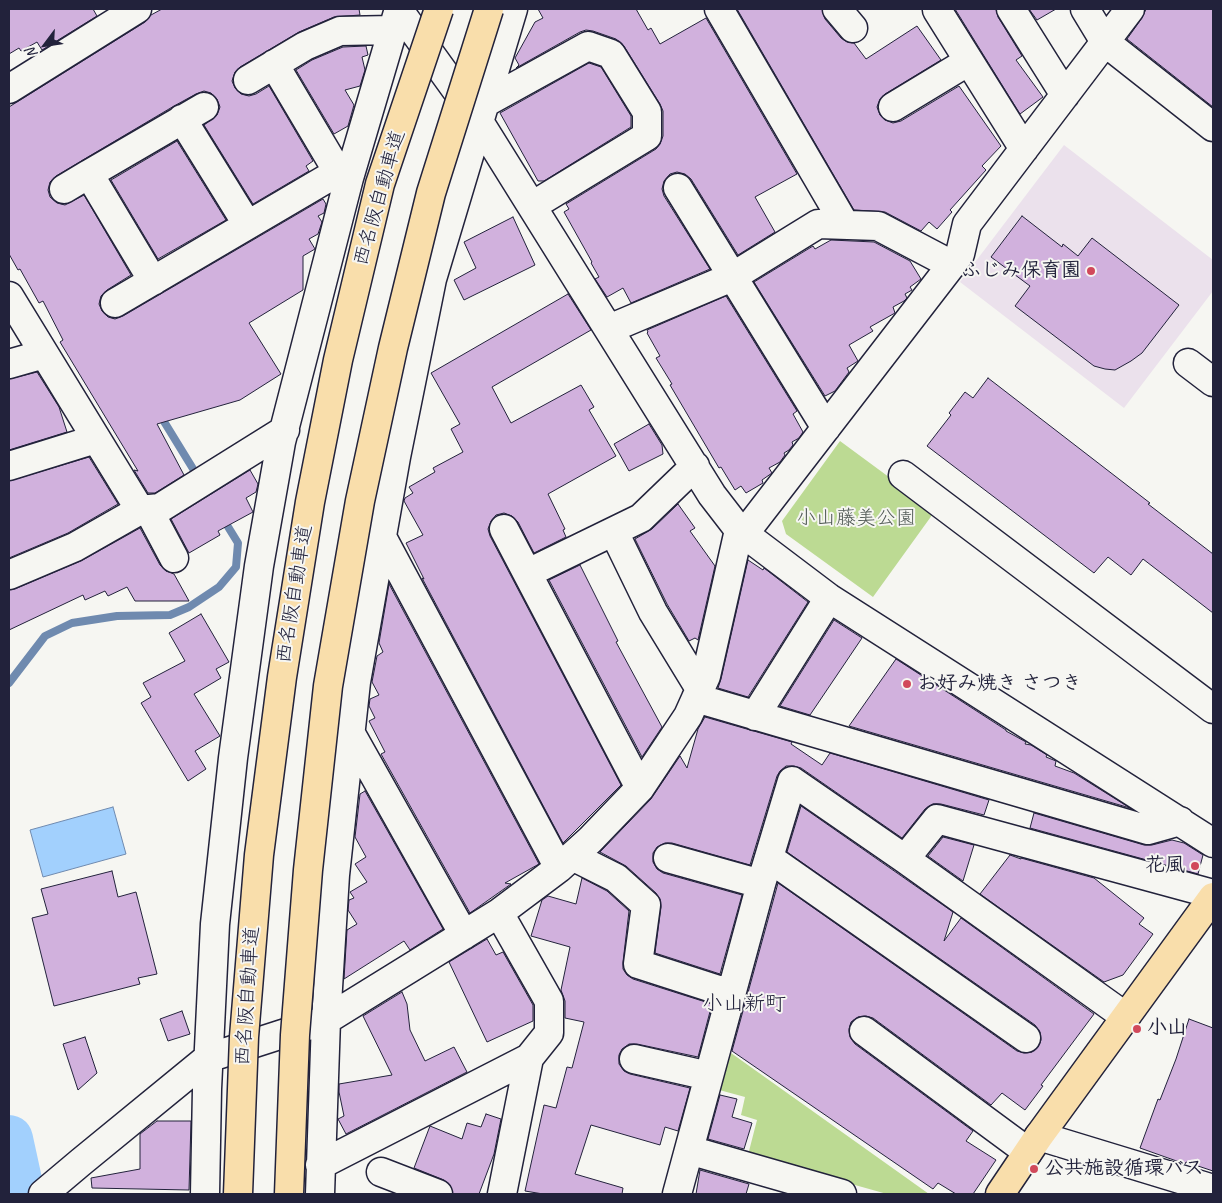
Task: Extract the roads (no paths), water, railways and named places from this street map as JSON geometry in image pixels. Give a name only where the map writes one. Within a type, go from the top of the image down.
[{"type":"main road","name":"西名阪自動車道","points":[[238,1194],[244,1037],[259,855],[282,677],[310,502],[338,360],[380,184],[438,9]]},
{"type":"main road","points":[[289,1194],[296,1025],[308,870],[328,686],[360,501],[392,348],[431,193],[489,9]]},
{"type":"main road","points":[[1000,1194],[1213,896]]},
{"type":"street","points":[[9,89],[137,9]]},
{"type":"street","points":[[320,1194],[326,1020],[335,875],[356,682],[396,457],[432,279],[513,9]]},
{"type":"street","points":[[719,9],[844,223]]},
{"type":"street","points":[[1011,9],[1065,95]]},
{"type":"street","points":[[1085,9],[1105,42],[1213,127]]},
{"type":"street","points":[[43,1194],[208,1058],[326,1020],[499,913],[565,862],[640,788],[688,716],[706,676],[741,532],[826,428],[952,265],[960,254],[967,224],[1130,9]]},
{"type":"street","points":[[937,10],[1024,149]]},
{"type":"street","points":[[397,14],[481,112],[532,206],[712,495],[741,532],[828,598],[1213,842]]},
{"type":"street","points":[[248,80],[305,46],[340,31],[397,14]]},
{"type":"street","points":[[205,1194],[208,1058],[215,924],[233,758],[260,566],[285,430],[344,175],[397,14]]},
{"type":"street","points":[[481,112],[588,46],[611,54],[647,112],[647,136],[532,206]]},
{"type":"street","points":[[893,107],[969,61]]},
{"type":"street","points":[[274,64],[344,175]]},
{"type":"street","points":[[64,189],[193,113],[247,224]]},
{"type":"street","points":[[89,174],[153,280]]},
{"type":"street","points":[[115,303],[247,224],[344,175]]},
{"type":"street","points":[[678,188],[826,428]]},
{"type":"street","points":[[609,329],[732,277],[818,224],[844,223],[878,226],[952,265]]},
{"type":"street","points":[[9,296],[96,439],[174,558]]},
{"type":"street","points":[[9,364],[44,354]]},
{"type":"street","points":[[1188,363],[1213,382]]},
{"type":"street","points":[[9,575],[75,547],[144,510],[160,508],[285,430]]},
{"type":"street","points":[[9,466],[96,439]]},
{"type":"street","points":[[528,573],[641,518],[695,466]]},
{"type":"street","points":[[903,475],[1213,709]]},
{"type":"street","points":[[504,529],[640,788]]},
{"type":"street","points":[[614,532],[653,612],[698,694],[755,716],[1148,830],[1180,821]]},
{"type":"street","points":[[382,537],[565,862],[616,878],[646,905],[638,964],[731,994]]},
{"type":"street","points":[[755,716],[828,598]]},
{"type":"street","points":[[350,732],[464,935]]},
{"type":"street","points":[[677,1194],[761,884],[792,781],[905,859],[1126,1017]]},
{"type":"street","points":[[905,859],[937,819],[1213,896]]},
{"type":"street","points":[[668,858],[761,884]]},
{"type":"street","points":[[769,858],[1026,1038]]},
{"type":"street","points":[[320,1165],[529,1058],[549,1033],[548,1001],[499,913]]},
{"type":"street","points":[[864,1032],[1034,1144],[1213,1189]]},
{"type":"street","points":[[502,1194],[529,1058]]},
{"type":"street","points":[[634,1058],[709,1076]]},
{"type":"street","points":[[689,1150],[832,1193]]},
{"type":"street","points":[[381,1172],[438,1194]]},
{"type":"water","points":[[113,807],[126,854],[43,877],[30,830]]},
{"type":"waterway","points":[[160,415],[214,503]]},
{"type":"waterway","points":[[9,683],[45,636],[72,623],[117,616],[170,615],[189,607],[219,587],[236,567],[238,543],[222,517]]},
{"type":"waterway","points":[[9,1139],[21,1194]]},
{"type":"place","name":"ふじみ保育園","points":[[1091,271]]},
{"type":"place","name":"お好み焼き さつき","points":[[907,684]]},
{"type":"place","name":"花風","points":[[1195,866]]},
{"type":"place","name":"小山","points":[[1137,1029]]},
{"type":"place","name":"公共施設循環バス","points":[[1034,1169]]},
{"type":"district","name":"小山新町","points":[[744,1004]]},
{"type":"park label","name":"小山藤美公園","points":[[856,519]]}]
